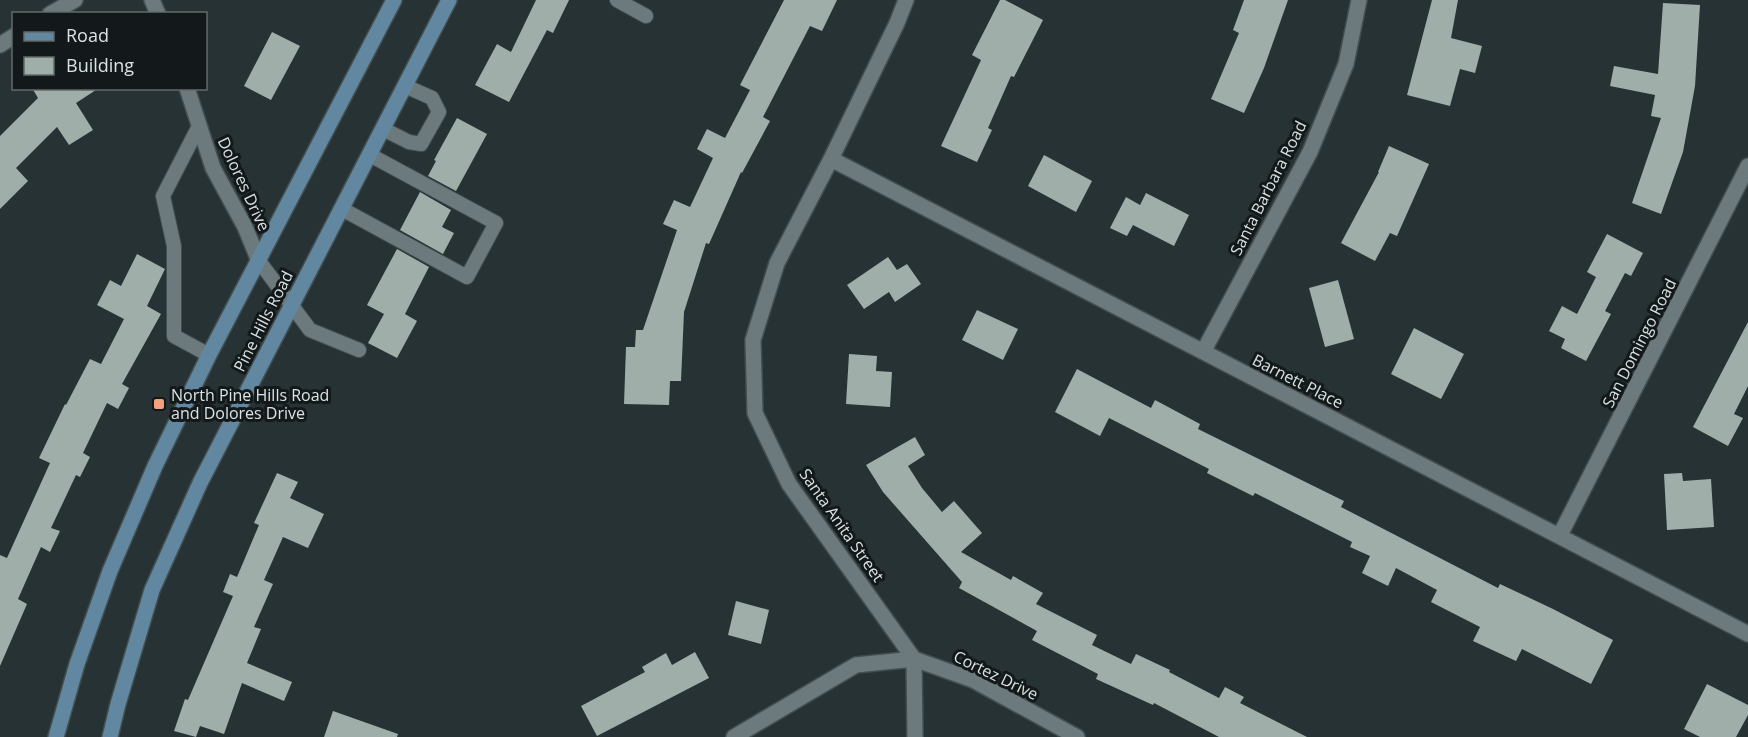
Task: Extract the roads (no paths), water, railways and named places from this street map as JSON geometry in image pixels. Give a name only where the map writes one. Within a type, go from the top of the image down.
[{"type":"main road","name":"Pine Hills Road","points":[[56,737],[77,664],[110,571],[156,466],[209,355],[394,0]]},
{"type":"main road","name":"Pine Hills Road","points":[[110,737],[152,591],[200,483],[449,0]]},
{"type":"street","points":[[54,12],[75,0]]},
{"type":"street","name":"Santa Anita Street","points":[[906,0],[831,159],[777,262],[753,340],[755,413],[789,484],[915,659]]},
{"type":"street","name":"Santa Barbara Road","points":[[1203,352],[1310,152],[1346,63],[1359,0]]},
{"type":"street","name":"Dolores Drive","points":[[188,90],[213,168],[245,227],[259,261]]},
{"type":"street","name":"Barnett Place","points":[[831,159],[1748,634]]},
{"type":"street","name":"San Domingo Road","points":[[1560,535],[1748,165]]},
{"type":"street","points":[[915,659],[915,737]]},
{"type":"street","name":"Cortez Drive","points":[[734,737],[856,665],[915,659],[973,680],[1077,737]]},
{"type":"lane","points":[[617,0],[646,16]]},
{"type":"lane","points":[[383,129],[409,142],[421,144],[439,112],[432,98],[405,86]]},
{"type":"lane","points":[[199,126],[163,196],[174,246],[174,336],[209,355]]},
{"type":"lane","points":[[342,209],[467,277],[496,223],[370,155]]},
{"type":"lane","points":[[259,261],[310,330],[359,350]]},
{"type":"place","name":"North Pine Hills Road and Dolores Drive","points":[[159,404]]}]
